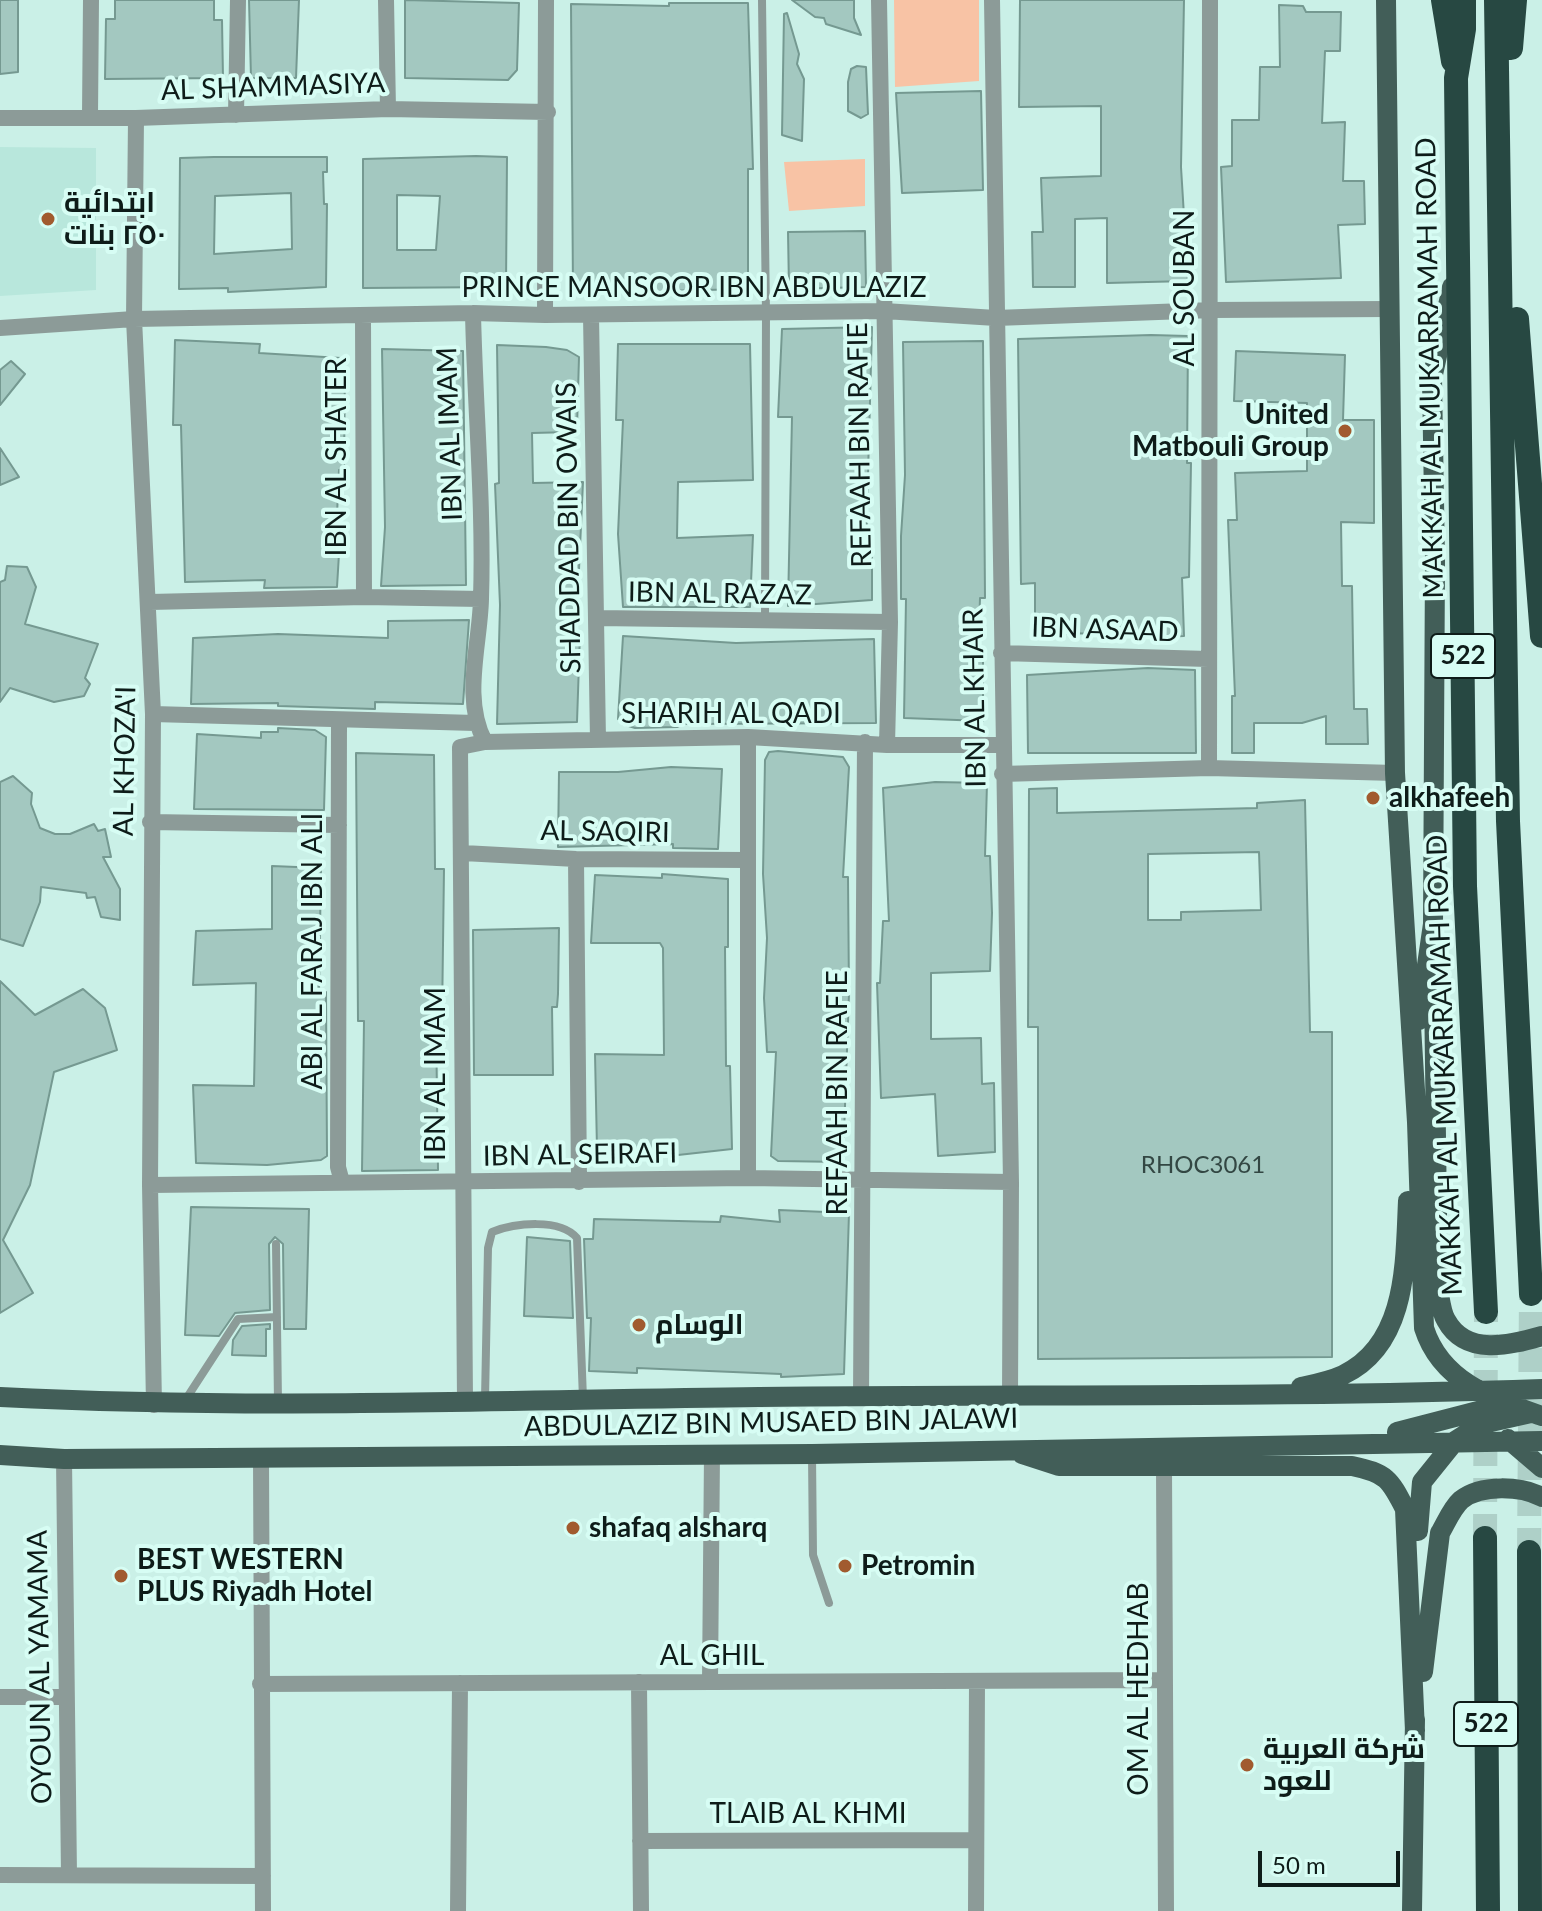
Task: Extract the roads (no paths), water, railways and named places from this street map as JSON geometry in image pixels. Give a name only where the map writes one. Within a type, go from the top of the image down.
[{"type":"highway","points":[[1443,0],[1456,78]]},
{"type":"highway","name":"MAKKAH AL MUKARRAMAH ROAD","points":[[1464,0],[1464,29],[1456,78],[1465,886],[1486,1312]]},
{"type":"highway","name":"522","points":[[1496,0],[1501,172],[1508,821],[1531,1294]]},
{"type":"highway","points":[[1515,0],[1501,172],[1523,385],[1542,636]]},
{"type":"highway","name":"522","points":[[1485,1538],[1488,1911]]},
{"type":"highway","name":"522","points":[[1529,1552],[1530,1911]]},
{"type":"main road","points":[[1386,0],[1395,773],[1417,1122],[1424,1328],[1431,1350],[1448,1371],[1479,1391],[1506,1403],[1540,1404]]},
{"type":"main road","points":[[1459,252],[1432,379],[1433,924],[1438,1289],[1446,1320],[1465,1339],[1498,1348],[1542,1336]]},
{"type":"main road","points":[[1413,1061],[1433,924]]},
{"type":"main road","points":[[1272,1396],[1342,1376],[1365,1361],[1389,1327],[1404,1274],[1417,1122]]},
{"type":"main road","name":"ABDULAZIZ BIN MUSAED BIN JALAWI","points":[[0,1397],[182,1405],[861,1396],[1272,1396],[1479,1391],[1540,1404]]},
{"type":"main road","points":[[1393,1393],[1473,1420],[1510,1441],[1542,1468]]},
{"type":"main road","points":[[1412,1911],[1418,1505],[1422,1482],[1473,1420],[1506,1403]]},
{"type":"main road","points":[[1337,1442],[1473,1420],[1540,1404]]},
{"type":"main road","name":"ABDULAZIZ BIN MUSAED BIN JALAWI","points":[[0,1455],[64,1459],[812,1454],[1337,1442],[1542,1441]]},
{"type":"main road","points":[[1006,1448],[1059,1466],[1352,1466],[1373,1470],[1390,1479],[1405,1509],[1415,1731]]},
{"type":"main road","points":[[1415,1731],[1440,1533],[1461,1500],[1478,1493],[1506,1488],[1532,1492],[1542,1497]]},
{"type":"street","points":[[90,115],[91,0]]},
{"type":"street","points":[[236,115],[238,0]]},
{"type":"street","points":[[386,0],[388,109]]},
{"type":"street","points":[[545,315],[546,0]]},
{"type":"street","name":"REFAAH BIN RAFIE","points":[[879,0],[890,622],[887,745]]},
{"type":"street","name":"IBN AL KHAIR","points":[[992,0],[1002,774],[1011,1182],[1010,1396]]},
{"type":"street","name":"AL SOUBAN","points":[[1209,768],[1212,310],[1210,0]]},
{"type":"street","name":"AL SHAMMASIYA","points":[[0,118],[90,115],[136,118],[388,109],[548,112]]},
{"type":"street","name":"AL KHOZA'I","points":[[136,118],[134,319],[153,714],[150,1185],[154,1405]]},
{"type":"street","name":"PRINCE MANSOOR IBN ABDULAZIZ","points":[[0,328],[134,319],[473,313],[591,315],[884,311],[996,318],[1212,310],[1388,309]]},
{"type":"street","name":"IBN AL IMAM","points":[[473,313],[481,599],[474,669],[475,723],[485,742]]},
{"type":"street","name":"SHADDAD BIN OWAIS","points":[[591,315],[598,740]]},
{"type":"street","name":"IBN AL SHATER","points":[[363,317],[364,597]]},
{"type":"street","points":[[150,602],[364,597],[481,599]]},
{"type":"street","name":"IBN AL RAZAZ","points":[[598,618],[890,622]]},
{"type":"street","name":"IBN ASAAD","points":[[1001,653],[1208,659]]},
{"type":"street","points":[[153,714],[475,723]]},
{"type":"street","name":"ABI AL FARAJ IBN ALI","points":[[339,720],[338,1167],[342,1182]]},
{"type":"street","points":[[748,737],[748,1178]]},
{"type":"street","name":"SHARIH AL QADI","points":[[460,747],[485,742],[748,737],[887,745],[1002,745]]},
{"type":"street","name":"REFAAH BIN RAFIE","points":[[861,1396],[865,742]]},
{"type":"street","name":"IBN AL IMAM","points":[[460,747],[463,853],[461,1183],[475,1401]]},
{"type":"street","points":[[1002,774],[1209,768],[1395,773]]},
{"type":"street","points":[[150,822],[339,825]]},
{"type":"street","name":"AL SAQIRI","points":[[463,853],[576,859],[746,860]]},
{"type":"street","points":[[576,859],[579,1182]]},
{"type":"street","name":"IBN AL SEIRAFI","points":[[150,1185],[748,1178],[1011,1182]]},
{"type":"street","points":[[710,1682],[712,1453]]},
{"type":"street","points":[[261,1458],[263,1911]]},
{"type":"street","name":"OYOUN AL YAMAMA","points":[[64,1459],[69,1875]]},
{"type":"street","name":"OM AL HEDHAB","points":[[1164,1466],[1166,1911]]},
{"type":"street","name":"AL GHIL","points":[[260,1684],[1164,1680]]},
{"type":"street","points":[[976,1911],[977,1681]]},
{"type":"street","points":[[639,1682],[641,1911]]},
{"type":"street","points":[[458,1911],[460,1683]]},
{"type":"street","points":[[0,1697],[65,1697]]},
{"type":"street","name":"TLAIB AL KHMI","points":[[640,1841],[976,1840]]},
{"type":"street","points":[[0,1875],[263,1876]]},
{"type":"lane","points":[[762,0],[766,314],[765,620]]},
{"type":"lane","points":[[475,1401],[492,1232],[506,1226],[546,1225],[571,1231],[577,1238],[583,1399]]},
{"type":"lane","points":[[276,1244],[278,1403]]},
{"type":"lane","points":[[182,1405],[238,1319],[277,1317]]},
{"type":"lane","points":[[812,1454],[813,1555],[829,1603]]},
{"type":"tunnel","points":[[1529,1552],[1531,1294]]},
{"type":"tunnel","points":[[1485,1538],[1486,1312]]},
{"type":"place","name":"ابتدائية ٢٥٠ بنات","points":[[48,219]]},
{"type":"place","name":"United Matbouli Group","points":[[1345,431]]},
{"type":"place","name":"alkhafeeh","points":[[1373,798]]},
{"type":"place","name":"الوسام","points":[[639,1325]]},
{"type":"place","name":"shafaq alsharq","points":[[573,1528]]},
{"type":"place","name":"Petromin","points":[[845,1566]]},
{"type":"place","name":"BEST WESTERN PLUS Riyadh Hotel","points":[[121,1576]]},
{"type":"place","name":"شركة العربية للعود","points":[[1247,1765]]}]
